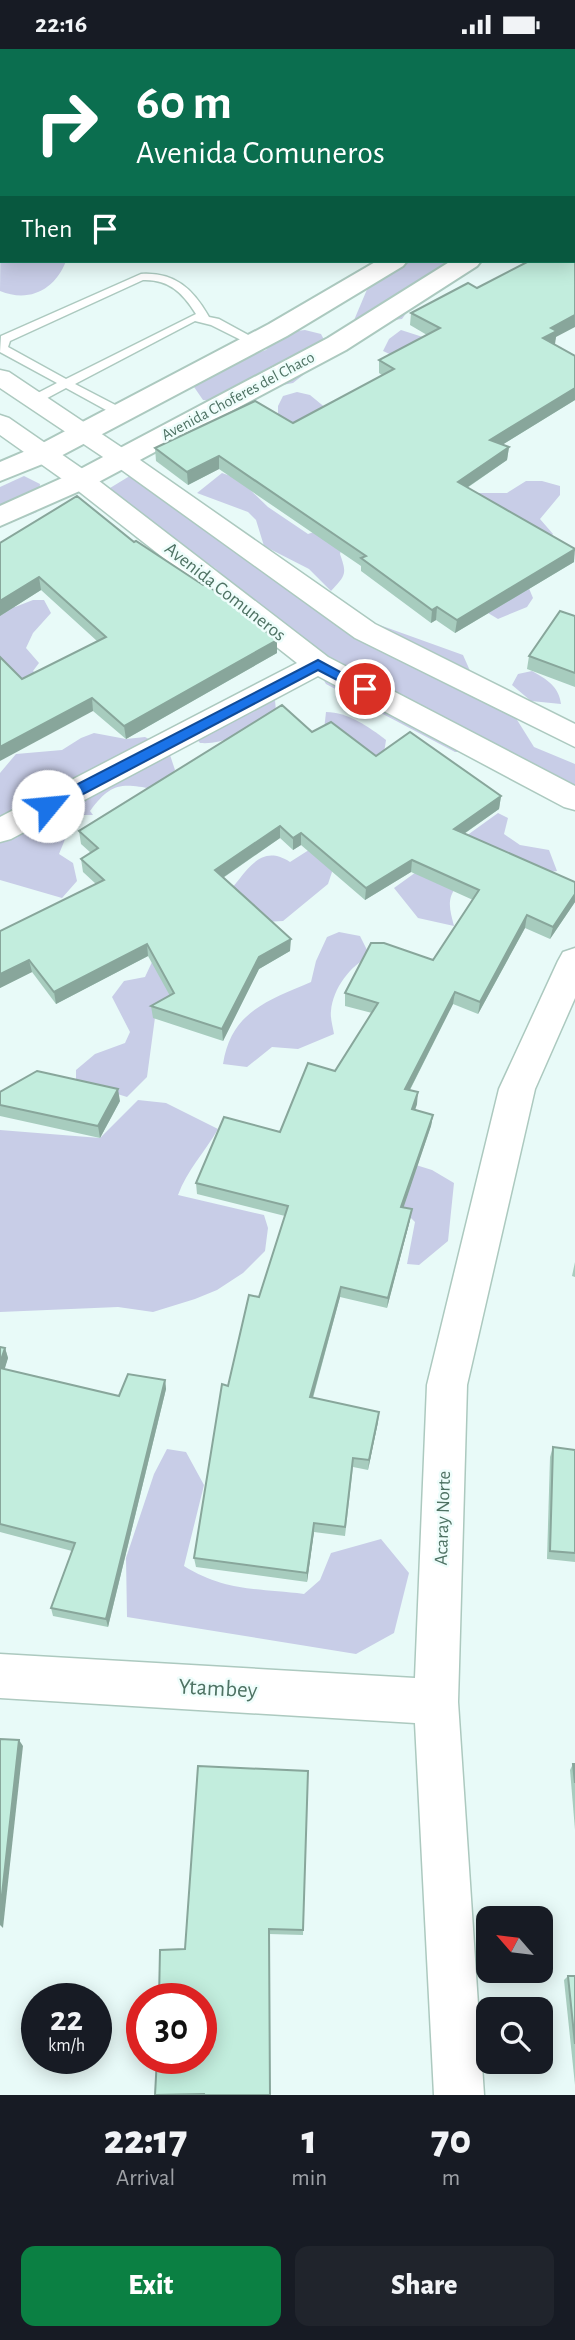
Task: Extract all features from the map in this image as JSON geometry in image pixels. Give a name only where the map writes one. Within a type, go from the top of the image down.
[{"type":"street","points":[[0,472],[45,453],[255,342],[391,263]]},
{"type":"street","name":"Avenida Choferes del Chaco","points":[[0,517],[81,480],[337,344],[465,263]]},
{"type":"street","points":[[0,377],[85,432],[365,631],[575,737]]},
{"type":"street","name":"Avenida Comuneros","points":[[0,423],[81,480],[318,664],[575,799]]},
{"type":"street","points":[[0,831],[318,664]]},
{"type":"street","name":"Acaray Norte","points":[[459,2095],[436,1702],[447,1385],[517,1089],[575,961]]},
{"type":"street","name":"Ytambey","points":[[0,1676],[436,1702]]},
{"type":"lane","points":[[121,413],[63,385],[2,348],[5,339],[141,277],[156,275],[183,287],[204,318]]},
{"type":"lane","points":[[34,400],[194,317],[204,318],[255,342]]},
{"type":"shaded area","points":[[0,263],[65,263],[55,280],[40,291],[21,295],[0,291]]},
{"type":"shaded area","points":[[378,263],[458,263],[436,278],[402,319],[352,325]]},
{"type":"shaded area","points":[[305,330],[321,334],[331,353],[293,383],[246,392],[230,402],[203,400],[192,384],[199,372],[266,350],[280,333]]},
{"type":"shaded area","points":[[401,330],[429,339],[396,357],[383,351],[389,339]]},
{"type":"shaded area","points":[[297,392],[310,395],[327,409],[343,544],[340,554],[344,566],[342,578],[331,591],[309,569],[264,546],[256,520],[248,512],[197,493],[222,473],[239,479],[268,507],[308,534],[323,529],[278,417],[278,406],[283,396]]},
{"type":"shaded area","points":[[133,474],[245,533],[300,589],[349,614],[463,655],[483,700],[514,715],[534,747],[575,764],[575,799],[482,751],[455,752],[326,684],[299,638],[237,595],[216,569],[152,523],[124,513],[110,488]]},
{"type":"shaded area","points":[[24,476],[40,484],[37,512],[0,527],[0,487]]},
{"type":"shaded area","points":[[526,481],[542,481],[560,486],[560,495],[540,519],[553,534],[540,549],[474,493],[507,493]]},
{"type":"shaded area","points":[[528,586],[533,598],[527,607],[498,619],[488,613]]},
{"type":"shaded area","points":[[0,597],[15,607],[33,600],[44,600],[51,613],[33,633],[26,648],[39,663],[33,671],[39,676],[0,696]]},
{"type":"shaded area","points":[[532,671],[555,688],[561,704],[531,701],[512,685],[518,674]]},
{"type":"shaded area","points":[[264,695],[275,700],[276,711],[231,738],[200,743],[188,729]]},
{"type":"shaded area","points":[[326,712],[350,717],[386,740],[384,753],[372,768],[324,730]]},
{"type":"shaded area","points":[[94,733],[126,739],[145,737],[168,749],[175,770],[153,789],[124,786],[110,790],[90,811],[93,815],[75,815],[59,854],[73,863],[77,881],[62,898],[0,880],[0,773],[16,754],[62,750]]},
{"type":"shaded area","points":[[498,813],[508,818],[504,834],[520,845],[549,850],[557,871],[457,886],[450,900],[454,926],[418,918],[394,888]]},
{"type":"shaded area","points":[[312,848],[334,866],[328,884],[283,921],[265,922],[222,898],[259,859],[278,856],[290,862]]},
{"type":"shaded area","points":[[339,932],[360,936],[370,956],[350,971],[335,994],[331,1014],[334,1034],[298,1049],[272,1047],[247,1067],[223,1064],[227,1046],[243,1020],[266,1003],[311,982],[316,961],[327,937]]},
{"type":"shaded area","points":[[152,962],[179,985],[156,1010],[147,1077],[127,1097],[76,1081],[76,1070],[95,1054],[125,1043],[130,1032],[112,997],[124,981],[145,977]]},
{"type":"shaded area","points":[[138,1100],[166,1103],[218,1129],[186,1177],[178,1195],[264,1215],[268,1228],[265,1251],[243,1273],[217,1290],[153,1312],[118,1307],[0,1312],[0,1130],[100,1138]]},
{"type":"shaded area","points":[[403,1161],[432,1170],[454,1183],[448,1241],[419,1265],[407,1264],[415,1222],[408,1215],[390,1211]]},
{"type":"shaded area","points":[[167,1449],[186,1452],[204,1485],[184,1566],[228,1585],[304,1594],[320,1580],[331,1553],[381,1539],[409,1573],[394,1633],[356,1654],[127,1617],[126,1558],[154,1474]]},
{"type":"building","points":[[525,263],[575,263],[575,315],[551,328],[557,331],[543,338],[575,356],[575,388],[490,440],[509,447],[458,482],[575,549],[457,620],[437,607],[432,610],[361,558],[366,556],[219,456],[187,472],[155,448],[255,401],[293,423],[394,369],[379,360],[440,328],[411,313],[468,283],[477,288]]},
{"type":"building","points":[[77,496],[134,542],[203,585],[206,584],[277,640],[124,726],[92,698],[0,747],[0,657],[22,679],[106,637],[39,577],[0,601],[0,543]]},
{"type":"building","points":[[560,611],[575,616],[575,673],[529,656]]},
{"type":"building","points":[[282,705],[312,732],[331,722],[376,756],[410,732],[501,796],[454,829],[575,882],[575,894],[553,927],[527,915],[480,1002],[455,992],[405,1089],[418,1092],[412,1109],[433,1115],[401,1207],[412,1209],[388,1298],[341,1287],[310,1397],[379,1412],[369,1460],[353,1458],[345,1527],[314,1523],[307,1573],[194,1558],[222,1384],[228,1386],[249,1295],[259,1297],[288,1206],[196,1183],[224,1117],[280,1132],[308,1063],[335,1071],[378,1003],[345,993],[371,943],[384,943],[433,960],[479,890],[412,860],[366,888],[301,833],[293,838],[280,826],[215,870],[291,939],[259,957],[222,1029],[151,1006],[174,993],[147,944],[54,992],[29,960],[0,974],[0,931],[104,880],[81,859],[98,848],[79,831]]},
{"type":"building","points":[[37,1071],[118,1089],[98,1126],[0,1105],[0,1092]]},
{"type":"building","points":[[0,1347],[5,1348],[0,1363]]},
{"type":"building","points":[[0,1368],[119,1396],[128,1374],[165,1380],[106,1619],[51,1608],[75,1543],[0,1524]]},
{"type":"building","points":[[553,1447],[575,1450],[575,1553],[550,1551]]},
{"type":"building","points":[[0,1739],[19,1740],[0,1913]]},
{"type":"building","points":[[198,1766],[308,1771],[303,1930],[269,1929],[270,2095],[155,2095],[156,2074],[217,2074],[217,1983],[159,1983],[160,1950],[185,1949]]},
{"type":"building","points":[[568,1976],[575,1976],[575,2044]]},
{"type":"route","points":[[48,806],[318,664],[365,689]]}]
